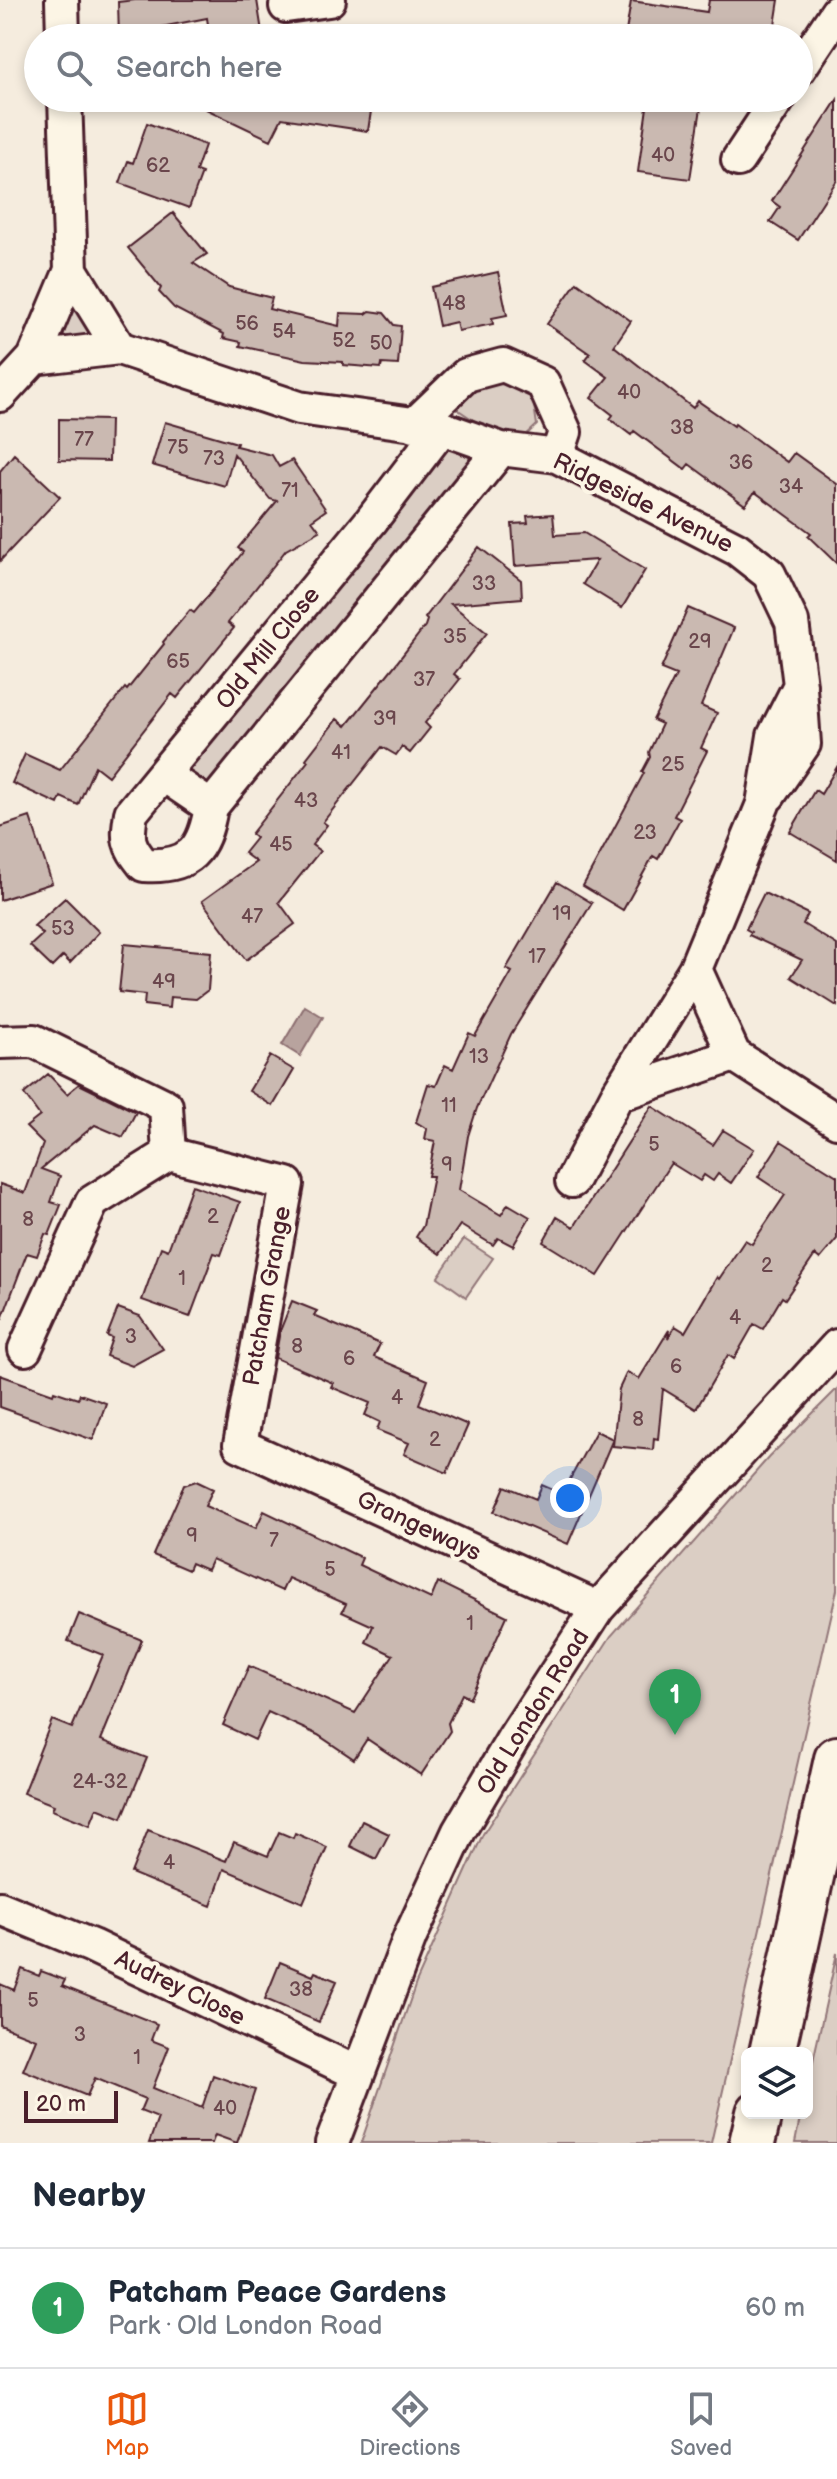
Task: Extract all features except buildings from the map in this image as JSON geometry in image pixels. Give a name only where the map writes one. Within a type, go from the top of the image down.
[{"type":"highway","points":[[773,2047],[837,1759]]},
{"type":"highway","points":[[752,2143],[758,2119]]},
{"type":"street","points":[[62,0],[63,24]]},
{"type":"street","points":[[286,6],[329,0]]},
{"type":"street","points":[[813,48],[837,12]]},
{"type":"street","points":[[0,395],[34,358],[71,270],[65,112]]},
{"type":"street","points":[[738,160],[770,112]]},
{"type":"street","points":[[71,270],[119,348]]},
{"type":"street","name":"Ridgeside Avenue","points":[[34,358],[119,348],[299,408],[428,426],[501,449],[557,456],[737,549],[769,574],[792,622],[804,744],[763,804],[695,969],[617,1095],[572,1181]]},
{"type":"street","name":"Old Mill Close","points":[[501,449],[211,807],[203,842],[185,861],[165,866],[144,865],[130,848],[128,831],[131,813],[371,521],[428,426],[466,375],[503,365],[543,383],[565,432],[557,456]]},
{"type":"street","points":[[371,521],[414,554]]},
{"type":"street","points":[[164,775],[211,807]]},
{"type":"street","points":[[695,969],[734,1055],[837,1121]]},
{"type":"street","points":[[0,1042],[34,1041],[166,1106],[169,1154],[92,1202],[25,1349]]},
{"type":"street","points":[[617,1095],[734,1055]]},
{"type":"street","name":"Patcham Grange","points":[[169,1154],[287,1184],[240,1445]]},
{"type":"street","name":"Old London Road","points":[[332,2143],[410,1937],[459,1831],[513,1739],[598,1608],[837,1346]]},
{"type":"street","name":"Grangeways","points":[[240,1445],[598,1608]]},
{"type":"street","name":"Audrey Close","points":[[0,1908],[92,1946],[357,2073]]},
{"type":"shaded area","points":[[74,308],[97,337],[60,342]]},
{"type":"shaded area","points":[[506,377],[532,392],[537,425],[524,437],[481,425],[457,409],[461,393]]},
{"type":"shaded area","points":[[454,445],[468,453],[470,463],[213,788],[188,778],[187,769],[442,450]]},
{"type":"shaded area","points":[[305,1006],[323,1017],[300,1056],[282,1045]]},
{"type":"shaded area","points":[[464,1239],[493,1258],[466,1297],[438,1277]]},
{"type":"shaded area","points":[[837,1389],[837,1590],[711,2143],[361,2143],[416,1983],[483,1834],[611,1636],[769,1457]]},
{"type":"shaded area","points":[[837,1953],[837,2143],[795,2143],[800,2119],[813,2119],[813,2061]]},
{"type":"place","name":"Patcham Peace Gardens","points":[[675,1735]]}]
